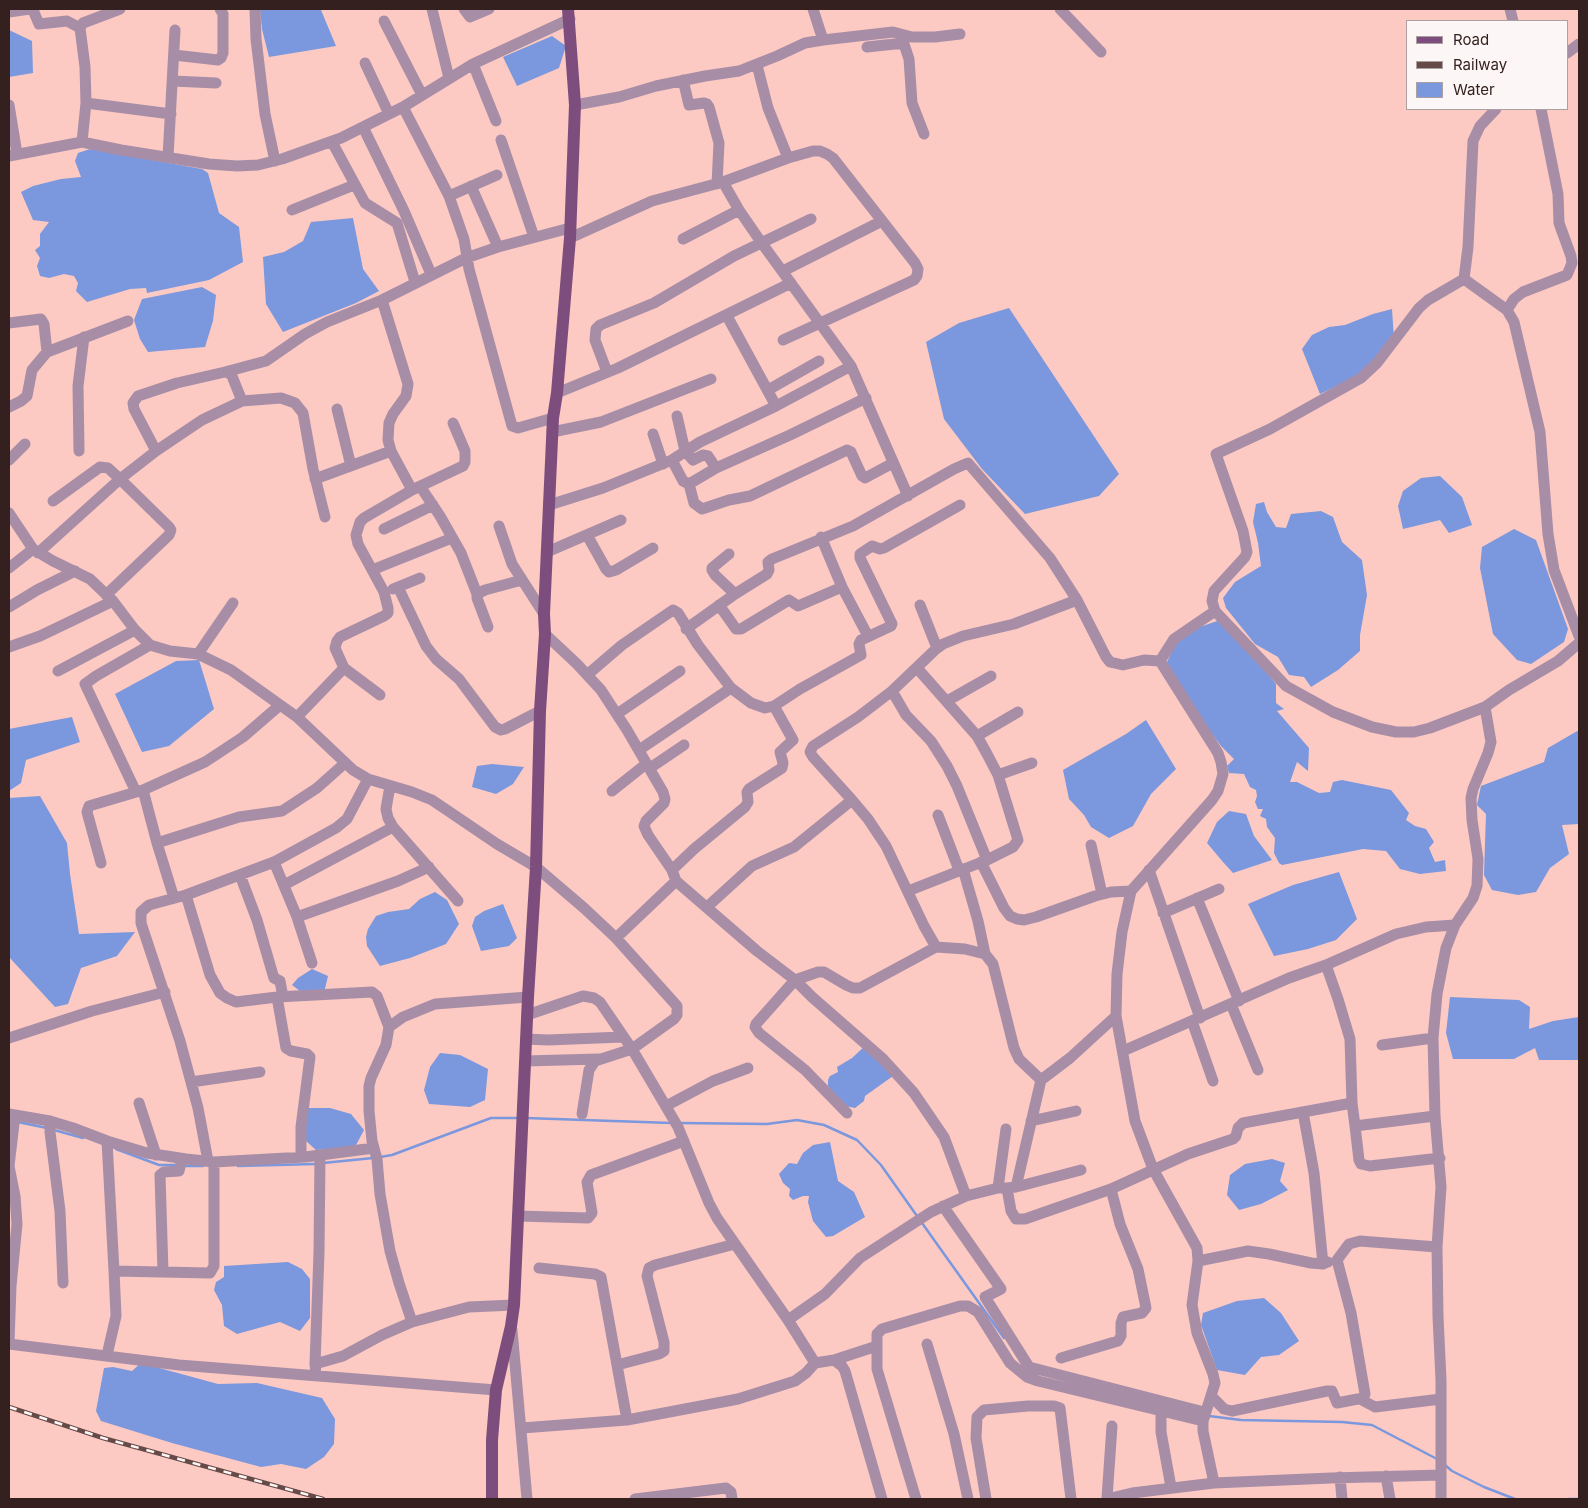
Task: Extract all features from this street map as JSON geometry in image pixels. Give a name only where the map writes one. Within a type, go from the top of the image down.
[{"type":"main road","points":[[492,1499],[492,1440],[496,1390],[514,1305],[527,1015],[536,867],[540,710],[546,634],[544,614],[552,432],[570,233],[575,105],[569,14]]},
{"type":"street","points":[[9,12],[30,9],[33,10],[39,24],[67,21],[80,28]]},
{"type":"street","points":[[82,142],[86,103],[85,67],[80,28],[83,23],[120,9]]},
{"type":"street","points":[[174,55],[218,60],[221,58],[223,56],[223,14],[220,9]]},
{"type":"street","points":[[255,9],[256,39],[265,114],[276,161]]},
{"type":"street","points":[[432,9],[449,78]]},
{"type":"street","points":[[464,9],[470,17],[489,9]]},
{"type":"street","points":[[813,9],[823,40]]},
{"type":"street","points":[[1060,9],[1100,52]]},
{"type":"street","points":[[9,105],[13,155],[82,142],[209,164],[258,165],[276,161],[332,142],[363,127],[403,107],[473,64],[569,14]]},
{"type":"street","points":[[384,21],[422,95]]},
{"type":"street","points":[[168,158],[175,30]]},
{"type":"street","points":[[575,105],[619,97],[683,80],[739,71],[757,65],[805,43],[893,32],[902,39],[909,59],[912,103],[924,134]]},
{"type":"street","points":[[867,47],[912,37],[935,38],[960,34]]},
{"type":"street","points":[[1568,53],[1579,44]]},
{"type":"street","points":[[365,63],[389,114]]},
{"type":"street","points":[[473,64],[496,121]]},
{"type":"street","points":[[757,65],[768,108],[788,158]]},
{"type":"street","points":[[683,80],[689,105],[704,103],[709,107],[719,143],[720,183],[851,366],[908,496]]},
{"type":"street","points":[[173,81],[216,83]]},
{"type":"street","points":[[86,103],[171,114]]},
{"type":"street","points":[[403,107],[449,196],[464,239],[466,258],[512,426],[518,428],[553,418]]},
{"type":"street","points":[[1464,279],[1468,247],[1473,142],[1480,126],[1495,110]]},
{"type":"street","points":[[1507,310],[1514,299],[1522,292],[1567,275],[1572,263],[1559,223],[1558,194],[1541,110]]},
{"type":"street","points":[[363,127],[404,212],[431,274]]},
{"type":"street","points":[[501,140],[534,237]]},
{"type":"street","points":[[332,142],[365,203],[397,223],[415,282]]},
{"type":"street","points":[[156,451],[134,409],[133,403],[135,399],[150,391],[266,361],[305,334],[327,322],[382,300],[466,258],[534,237],[570,233],[652,201],[720,183],[788,158],[820,151],[833,158],[882,221],[915,264],[918,270],[917,276],[914,280],[783,340]]},
{"type":"street","points":[[449,196],[497,174]]},
{"type":"street","points":[[292,210],[354,185]]},
{"type":"street","points":[[471,186],[498,247]]},
{"type":"street","points":[[683,239],[739,210]]},
{"type":"street","points":[[607,372],[595,340],[596,328],[600,325],[608,320],[654,303],[761,242],[811,219]]},
{"type":"street","points":[[783,270],[882,221]]},
{"type":"street","points":[[1464,279],[1507,310],[1514,322],[1540,432],[1548,534],[1554,570],[1579,636]]},
{"type":"street","points":[[1464,279],[1428,300],[1419,308],[1377,363],[1361,378],[1270,429],[1216,454],[1248,552],[1214,590],[1212,601],[1215,611],[1286,686],[1333,712],[1372,726],[1396,732],[1414,732],[1430,728],[1485,707],[1509,690],[1558,661],[1579,643]]},
{"type":"street","points":[[557,393],[607,372],[791,283]]},
{"type":"street","points":[[382,300],[408,384],[406,396],[389,423],[388,440],[391,451],[416,488],[433,505],[461,553],[478,594],[477,598],[488,627]]},
{"type":"street","points":[[726,316],[776,406]]},
{"type":"street","points":[[9,323],[41,319],[44,324],[48,352]]},
{"type":"street","points":[[9,407],[27,396],[32,370],[48,352],[128,321]]},
{"type":"street","points":[[80,451],[78,386],[84,337]]},
{"type":"street","points":[[768,390],[819,361]]},
{"type":"street","points":[[549,505],[604,488],[667,462],[700,442],[776,406],[851,366]]},
{"type":"street","points":[[225,372],[232,376],[242,401]]},
{"type":"street","points":[[552,432],[600,422],[711,379]]},
{"type":"street","points":[[9,568],[36,551],[120,479],[156,451],[202,420],[242,401],[281,398],[289,400],[300,408],[303,413],[315,479],[325,517]]},
{"type":"street","points":[[689,484],[716,468],[866,398]]},
{"type":"street","points":[[337,409],[351,466]]},
{"type":"street","points":[[677,416],[685,451],[693,460],[703,455],[708,456],[716,468]]},
{"type":"street","points":[[380,695],[344,668],[335,648],[335,644],[340,637],[388,613],[384,592],[358,544],[356,535],[360,522],[364,518],[416,488],[457,469],[465,462],[465,451],[453,423]]},
{"type":"street","points":[[653,434],[667,462],[683,481],[689,484],[694,503],[702,509],[722,502],[750,496],[847,450],[851,452],[864,477],[868,477],[893,463]]},
{"type":"street","points":[[9,460],[25,444]]},
{"type":"street","points":[[315,479],[391,451]]},
{"type":"street","points":[[686,629],[767,574],[769,570],[768,562],[772,559],[821,537],[853,526],[959,466],[970,463],[1050,558],[1077,600],[1110,662],[1123,665],[1144,660],[1160,661]]},
{"type":"street","points":[[9,647],[40,636],[110,598],[169,535],[171,530],[108,468],[100,467],[53,501]]},
{"type":"street","points":[[384,529],[433,505]]},
{"type":"street","points":[[587,675],[622,644],[669,612],[676,611],[686,629],[731,688],[751,703],[765,708],[774,706],[800,688],[861,655],[859,642],[891,626],[892,624],[860,558],[860,554],[872,546],[880,549],[884,548],[960,505]]},
{"type":"street","points":[[9,513],[36,551],[90,579],[110,598],[134,630],[150,645],[170,651],[198,654],[231,670],[297,717],[345,763],[368,779],[432,800],[497,844],[536,867],[616,938],[677,1006],[678,1010],[674,1019],[632,1049],[594,1061],[589,1070],[582,1114]]},
{"type":"street","points":[[547,552],[621,520]]},
{"type":"street","points":[[499,526],[509,557],[544,614]]},
{"type":"street","points":[[586,535],[609,572],[616,570],[653,548]]},
{"type":"street","points":[[821,537],[842,587],[868,636]]},
{"type":"street","points":[[372,570],[452,538]]},
{"type":"street","points":[[729,554],[712,570],[735,594]]},
{"type":"street","points":[[9,607],[37,590],[75,571]]},
{"type":"street","points":[[384,592],[420,578]]},
{"type":"street","points":[[478,594],[485,590],[522,580]]},
{"type":"street","points":[[398,587],[426,646],[436,659],[459,679],[495,727],[501,730],[505,729],[540,710]]},
{"type":"street","points":[[718,606],[736,629],[741,629],[788,601],[798,606],[842,587]]},
{"type":"street","points":[[936,948],[886,846],[868,819],[813,757],[811,749],[892,691],[937,648],[963,636],[1014,624],[1077,600]]},
{"type":"street","points":[[198,654],[233,603]]},
{"type":"street","points":[[920,605],[937,648]]},
{"type":"street","points":[[1160,661],[1174,639],[1215,611]]},
{"type":"street","points":[[58,671],[134,630]]},
{"type":"street","points":[[546,634],[600,690],[617,714],[648,766],[665,799],[644,826],[674,875],[741,938],[795,980],[884,1059],[914,1093],[938,1125],[966,1196]]},
{"type":"street","points":[[150,645],[85,684],[140,791],[174,898]]},
{"type":"street","points":[[1160,661],[1218,753],[1223,774],[1218,791],[1212,800],[1131,891],[1122,932],[1117,974],[1116,1016],[1135,1121],[1154,1169],[1197,1248],[1198,1261],[1192,1312],[1197,1333],[1215,1383],[1203,1417],[1203,1431],[1214,1483]]},
{"type":"street","points":[[297,717],[344,668]]},
{"type":"street","points":[[908,891],[984,861],[1013,847],[1018,840],[998,775],[977,736],[917,668]]},
{"type":"street","points":[[617,714],[680,671]]},
{"type":"street","points":[[948,702],[991,676]]},
{"type":"street","points":[[639,750],[731,688]]},
{"type":"street","points":[[892,691],[906,716],[931,741],[947,766],[957,786],[984,861],[1004,908],[1010,916],[1017,920],[1036,916],[1102,894],[1131,891]]},
{"type":"street","points":[[100,863],[87,808],[89,806],[140,791],[205,762],[243,736],[280,705]]},
{"type":"street","points":[[616,938],[674,875],[694,849],[745,807],[748,802],[747,792],[749,789],[782,768],[783,763],[780,752],[794,740],[774,706]]},
{"type":"street","points":[[1441,1499],[1438,1247],[1441,1187],[1435,1116],[1433,1038],[1437,994],[1446,948],[1455,925],[1473,898],[1479,873],[1470,798],[1491,742],[1485,707]]},
{"type":"street","points":[[977,736],[1018,712]]},
{"type":"street","points":[[612,791],[648,766],[684,745]]},
{"type":"street","points":[[157,842],[239,817],[282,811],[317,788],[345,763]]},
{"type":"street","points":[[998,775],[1032,763]]},
{"type":"street","points":[[114,1271],[205,1274],[210,1273],[214,1266],[212,1164],[165,992],[140,917],[144,908],[186,895],[274,862],[342,824],[351,813],[368,779]]},
{"type":"street","points":[[390,786],[386,809],[393,827],[458,901]]},
{"type":"street","points":[[707,908],[752,866],[794,847],[852,800]]},
{"type":"street","points":[[938,816],[961,870],[978,921],[985,954],[995,970],[1014,1048],[1019,1059],[1041,1080]]},
{"type":"street","points":[[284,885],[393,827]]},
{"type":"street","points":[[1091,845],[1102,894]]},
{"type":"street","points":[[274,862],[297,917],[312,963]]},
{"type":"street","points":[[297,917],[398,881],[429,867]]},
{"type":"street","points":[[1149,870],[1196,1019],[1213,1080]]},
{"type":"street","points":[[240,875],[258,920],[274,978],[280,981],[286,1048],[307,1054],[310,1057],[301,1127],[301,1158]]},
{"type":"street","points":[[1163,912],[1219,888]]},
{"type":"street","points":[[186,895],[210,975],[220,993],[236,1002],[280,997],[372,992],[377,996],[389,1027],[386,1045],[369,1086],[369,1111],[390,1251],[412,1322]]},
{"type":"street","points":[[1197,898],[1258,1070]]},
{"type":"street","points":[[1122,1051],[1289,978],[1326,965],[1396,934],[1426,927],[1455,925]]},
{"type":"street","points":[[847,1113],[805,1070],[759,1034],[755,1028],[756,1024],[795,980],[818,972],[824,972],[853,988],[860,988],[936,948],[965,949],[985,954]]},
{"type":"street","points":[[1326,965],[1350,1039],[1352,1103],[1361,1164],[1370,1166],[1440,1158]]},
{"type":"street","points":[[9,1038],[92,1011],[165,992]]},
{"type":"street","points":[[527,1015],[583,996],[590,996],[600,1002],[632,1049],[675,1122],[717,1218],[788,1320],[815,1363]]},
{"type":"street","points":[[389,1027],[404,1017],[436,1004],[528,997]]},
{"type":"street","points":[[1007,1188],[1031,1121],[1041,1080],[1070,1058],[1116,1016]]},
{"type":"street","points":[[526,1039],[624,1037]]},
{"type":"street","points":[[1382,1045],[1433,1038]]},
{"type":"street","points":[[525,1061],[599,1059]]},
{"type":"street","points":[[666,1106],[713,1081],[748,1068]]},
{"type":"street","points":[[191,1082],[260,1072]]},
{"type":"street","points":[[139,1103],[156,1155]]},
{"type":"street","points":[[1006,1129],[1007,1188],[1013,1216],[1020,1220],[1111,1189],[1188,1154],[1233,1139],[1238,1128],[1243,1123],[1352,1103]]},
{"type":"street","points":[[1031,1121],[1076,1111]]},
{"type":"street","points":[[1303,1112],[1314,1173],[1323,1264]]},
{"type":"street","points":[[1355,1126],[1435,1116]]},
{"type":"street","points":[[375,1153],[319,1160],[301,1158],[212,1164],[182,1163],[156,1155],[107,1146],[73,1128],[50,1126],[12,1118],[9,1166],[15,1196],[17,1224],[11,1286],[9,1343],[179,1365],[315,1369],[496,1390]]},
{"type":"street","points":[[50,1126],[60,1211],[63,1283]]},
{"type":"street","points":[[518,1216],[588,1218],[592,1213],[587,1182],[590,1175],[684,1142]]},
{"type":"street","points":[[107,1146],[116,1316],[107,1355]]},
{"type":"street","points":[[315,1369],[319,1253],[319,1160]]},
{"type":"street","points":[[163,1272],[160,1175],[164,1172],[179,1171],[182,1163]]},
{"type":"street","points":[[788,1320],[825,1294],[860,1258],[919,1219],[943,1206],[966,1196],[1081,1170]]},
{"type":"street","points":[[1061,1358],[1118,1342],[1121,1336],[1123,1317],[1142,1313],[1146,1308],[1138,1269],[1120,1224],[1111,1189]]},
{"type":"street","points":[[916,1499],[877,1369],[877,1334],[882,1329],[960,1306],[968,1306],[1001,1289],[943,1206]]},
{"type":"street","points":[[1198,1261],[1248,1251],[1323,1264],[1337,1260],[1349,1244],[1360,1241],[1438,1247]]},
{"type":"street","points":[[617,1364],[659,1354],[664,1350],[664,1342],[647,1276],[649,1268],[735,1244]]},
{"type":"street","points":[[1211,1396],[1224,1409],[1232,1411],[1327,1391],[1332,1391],[1337,1402],[1363,1398],[1365,1394],[1351,1313],[1337,1260]]},
{"type":"street","points":[[539,1268],[594,1274],[601,1277],[627,1420]]},
{"type":"street","points":[[985,1297],[1029,1367],[1203,1417]]},
{"type":"street","points":[[315,1369],[412,1322],[469,1307],[514,1305]]},
{"type":"street","points":[[968,1306],[978,1312],[1010,1363],[1027,1377],[1161,1410],[1203,1417]]},
{"type":"street","points":[[511,1326],[522,1428],[527,1499]]},
{"type":"street","points":[[927,1344],[954,1434],[968,1499]]},
{"type":"street","points":[[522,1428],[627,1420],[749,1397],[795,1381],[815,1363],[834,1360],[877,1346]]},
{"type":"street","points":[[834,1360],[845,1371],[882,1499]]},
{"type":"street","points":[[1360,1399],[1375,1407],[1441,1399]]},
{"type":"street","points":[[986,1499],[976,1438],[977,1417],[984,1410],[1054,1406],[1060,1408],[1071,1499]]},
{"type":"street","points":[[1161,1410],[1161,1432],[1171,1487]]},
{"type":"street","points":[[1112,1426],[1107,1499],[1171,1487],[1214,1483],[1386,1476],[1441,1466]]},
{"type":"street","points":[[1386,1476],[1390,1499]]},
{"type":"street","points":[[1340,1477],[1342,1499]]},
{"type":"street","points":[[635,1499],[726,1488],[731,1492],[732,1499]]},
{"type":"water","points":[[260,9],[328,9],[321,10],[336,46],[269,57],[262,29]]},
{"type":"water","points":[[9,30],[32,41],[33,73],[9,77]]},
{"type":"water","points":[[552,36],[566,46],[559,68],[517,86],[503,57]]},
{"type":"water","points":[[90,149],[202,169],[208,173],[219,213],[239,227],[243,262],[209,280],[147,293],[146,288],[130,289],[87,302],[76,291],[78,283],[74,276],[64,274],[49,278],[40,276],[37,266],[40,258],[35,250],[40,246],[40,234],[49,222],[33,220],[21,192],[33,186],[61,179],[81,177],[75,161],[78,153]]},
{"type":"water","points":[[353,218],[363,269],[379,291],[356,303],[283,332],[266,304],[263,257],[284,252],[303,241],[311,222]]},
{"type":"water","points":[[202,287],[216,295],[213,321],[205,347],[148,352],[140,339],[134,320],[142,299]]},
{"type":"water","points":[[1009,308],[1119,474],[1099,496],[1025,514],[982,469],[944,419],[926,342],[959,323]]},
{"type":"water","points":[[1392,309],[1394,339],[1364,373],[1320,394],[1302,349],[1312,335],[1329,327],[1345,325]]},
{"type":"water","points":[[1440,476],[1462,497],[1472,525],[1449,533],[1440,520],[1403,529],[1398,506],[1403,491],[1421,478]]},
{"type":"water","points":[[1264,502],[1267,512],[1276,527],[1286,528],[1291,514],[1321,511],[1333,517],[1342,542],[1362,560],[1367,595],[1360,635],[1360,651],[1338,670],[1311,687],[1304,677],[1289,675],[1278,657],[1255,644],[1226,608],[1223,598],[1235,582],[1261,566],[1253,522],[1256,504]]},
{"type":"water","points":[[1514,529],[1536,540],[1568,629],[1564,642],[1531,664],[1517,660],[1493,634],[1480,568],[1482,547]]},
{"type":"water","points":[[1220,620],[1233,632],[1276,684],[1276,703],[1284,709],[1277,711],[1309,748],[1308,771],[1297,762],[1290,782],[1297,782],[1319,793],[1330,792],[1333,782],[1342,780],[1391,790],[1409,813],[1406,820],[1415,826],[1426,829],[1434,842],[1429,848],[1435,862],[1445,860],[1446,871],[1420,874],[1400,869],[1386,851],[1363,849],[1282,865],[1279,863],[1274,853],[1275,838],[1267,827],[1266,819],[1260,816],[1263,809],[1258,809],[1255,802],[1256,790],[1250,787],[1244,774],[1229,773],[1227,766],[1234,759],[1221,746],[1200,718],[1176,681],[1167,662],[1176,643],[1194,629]]},
{"type":"water","points":[[199,660],[214,709],[169,746],[142,752],[115,694],[176,661]]},
{"type":"water","points":[[72,717],[80,742],[26,760],[21,783],[9,791],[9,729]]},
{"type":"water","points":[[1146,720],[1176,769],[1151,794],[1133,826],[1109,838],[1091,827],[1084,815],[1069,799],[1063,770],[1126,734]]},
{"type":"water","points":[[1579,730],[1579,824],[1562,825],[1569,854],[1550,868],[1536,892],[1518,895],[1492,890],[1484,875],[1486,814],[1477,805],[1481,786],[1544,762],[1548,748]]},
{"type":"water","points":[[492,764],[524,767],[513,784],[496,794],[472,787],[477,766]]},
{"type":"water","points":[[40,796],[67,843],[79,934],[135,932],[117,956],[81,968],[68,1004],[55,1007],[9,957],[9,798]]},
{"type":"water","points":[[1229,811],[1246,814],[1254,836],[1272,860],[1233,873],[1223,862],[1207,843],[1217,822]]},
{"type":"water","points":[[1339,872],[1357,919],[1336,940],[1308,949],[1274,956],[1248,904],[1293,885]]},
{"type":"water","points":[[435,892],[447,900],[459,924],[446,944],[410,958],[380,966],[367,946],[366,937],[368,929],[376,916],[409,909],[420,899]]},
{"type":"water","points":[[503,904],[517,938],[509,946],[481,951],[472,926],[475,917],[484,911]]},
{"type":"water","points":[[312,969],[328,976],[323,997],[300,991],[292,985],[298,978]]},
{"type":"water","points":[[1450,997],[1519,1000],[1530,1007],[1529,1029],[1553,1021],[1579,1017],[1579,1060],[1539,1060],[1535,1048],[1514,1059],[1453,1059],[1446,1033]]},
{"type":"water","points":[[866,1045],[893,1076],[865,1096],[864,1101],[855,1108],[845,1106],[828,1086],[828,1080],[830,1076],[838,1072],[837,1067],[852,1058]]},
{"type":"water","points":[[440,1053],[460,1055],[488,1069],[485,1100],[470,1107],[429,1104],[424,1090],[430,1067]]},
{"type":"water","points":[[307,1108],[330,1108],[351,1114],[364,1130],[355,1147],[316,1150],[306,1141],[302,1133]]},
{"type":"water","points":[[830,1142],[838,1181],[854,1192],[865,1217],[833,1236],[826,1237],[813,1221],[808,1202],[809,1196],[793,1200],[789,1196],[790,1189],[783,1183],[779,1174],[789,1163],[797,1164],[803,1153],[813,1145]]},
{"type":"water","points":[[1272,1159],[1285,1163],[1280,1181],[1288,1190],[1261,1204],[1239,1210],[1227,1195],[1230,1175],[1245,1164]]},
{"type":"water","points":[[288,1262],[302,1269],[310,1279],[310,1318],[300,1331],[280,1322],[237,1334],[224,1326],[222,1305],[214,1290],[216,1282],[224,1277],[224,1266]]},
{"type":"water","points":[[1264,1298],[1281,1313],[1299,1341],[1279,1355],[1261,1357],[1245,1375],[1217,1370],[1201,1325],[1203,1313],[1237,1301]]},
{"type":"water","points":[[141,1363],[218,1384],[257,1383],[322,1398],[335,1419],[334,1444],[324,1457],[306,1469],[281,1464],[261,1467],[172,1443],[101,1421],[96,1411],[104,1368],[113,1367],[132,1371]]},
{"type":"waterway","points":[[380,1157],[392,1155],[491,1118],[518,1118]]},
{"type":"waterway","points":[[526,1118],[671,1123]]},
{"type":"waterway","points":[[679,1123],[767,1124],[797,1120],[824,1125],[857,1140],[881,1165],[917,1216]]},
{"type":"waterway","points":[[18,1122],[47,1128]]},
{"type":"waterway","points":[[54,1130],[83,1138]]},
{"type":"waterway","points":[[116,1149],[159,1165],[178,1165]]},
{"type":"waterway","points":[[323,1163],[373,1158]]},
{"type":"waterway","points":[[238,1166],[315,1164]]},
{"type":"waterway","points":[[184,1166],[203,1166]]},
{"type":"waterway","points":[[922,1223],[1004,1338]]},
{"type":"waterway","points":[[1209,1416],[1241,1420],[1342,1422],[1372,1425],[1437,1459]]},
{"type":"waterway","points":[[1445,1465],[1452,1471],[1484,1487],[1515,1499]]},
{"type":"waterway","points":[[1568,1499],[1579,1499]]},
{"type":"railway","points":[[9,1407],[103,1438],[323,1499]]}]
